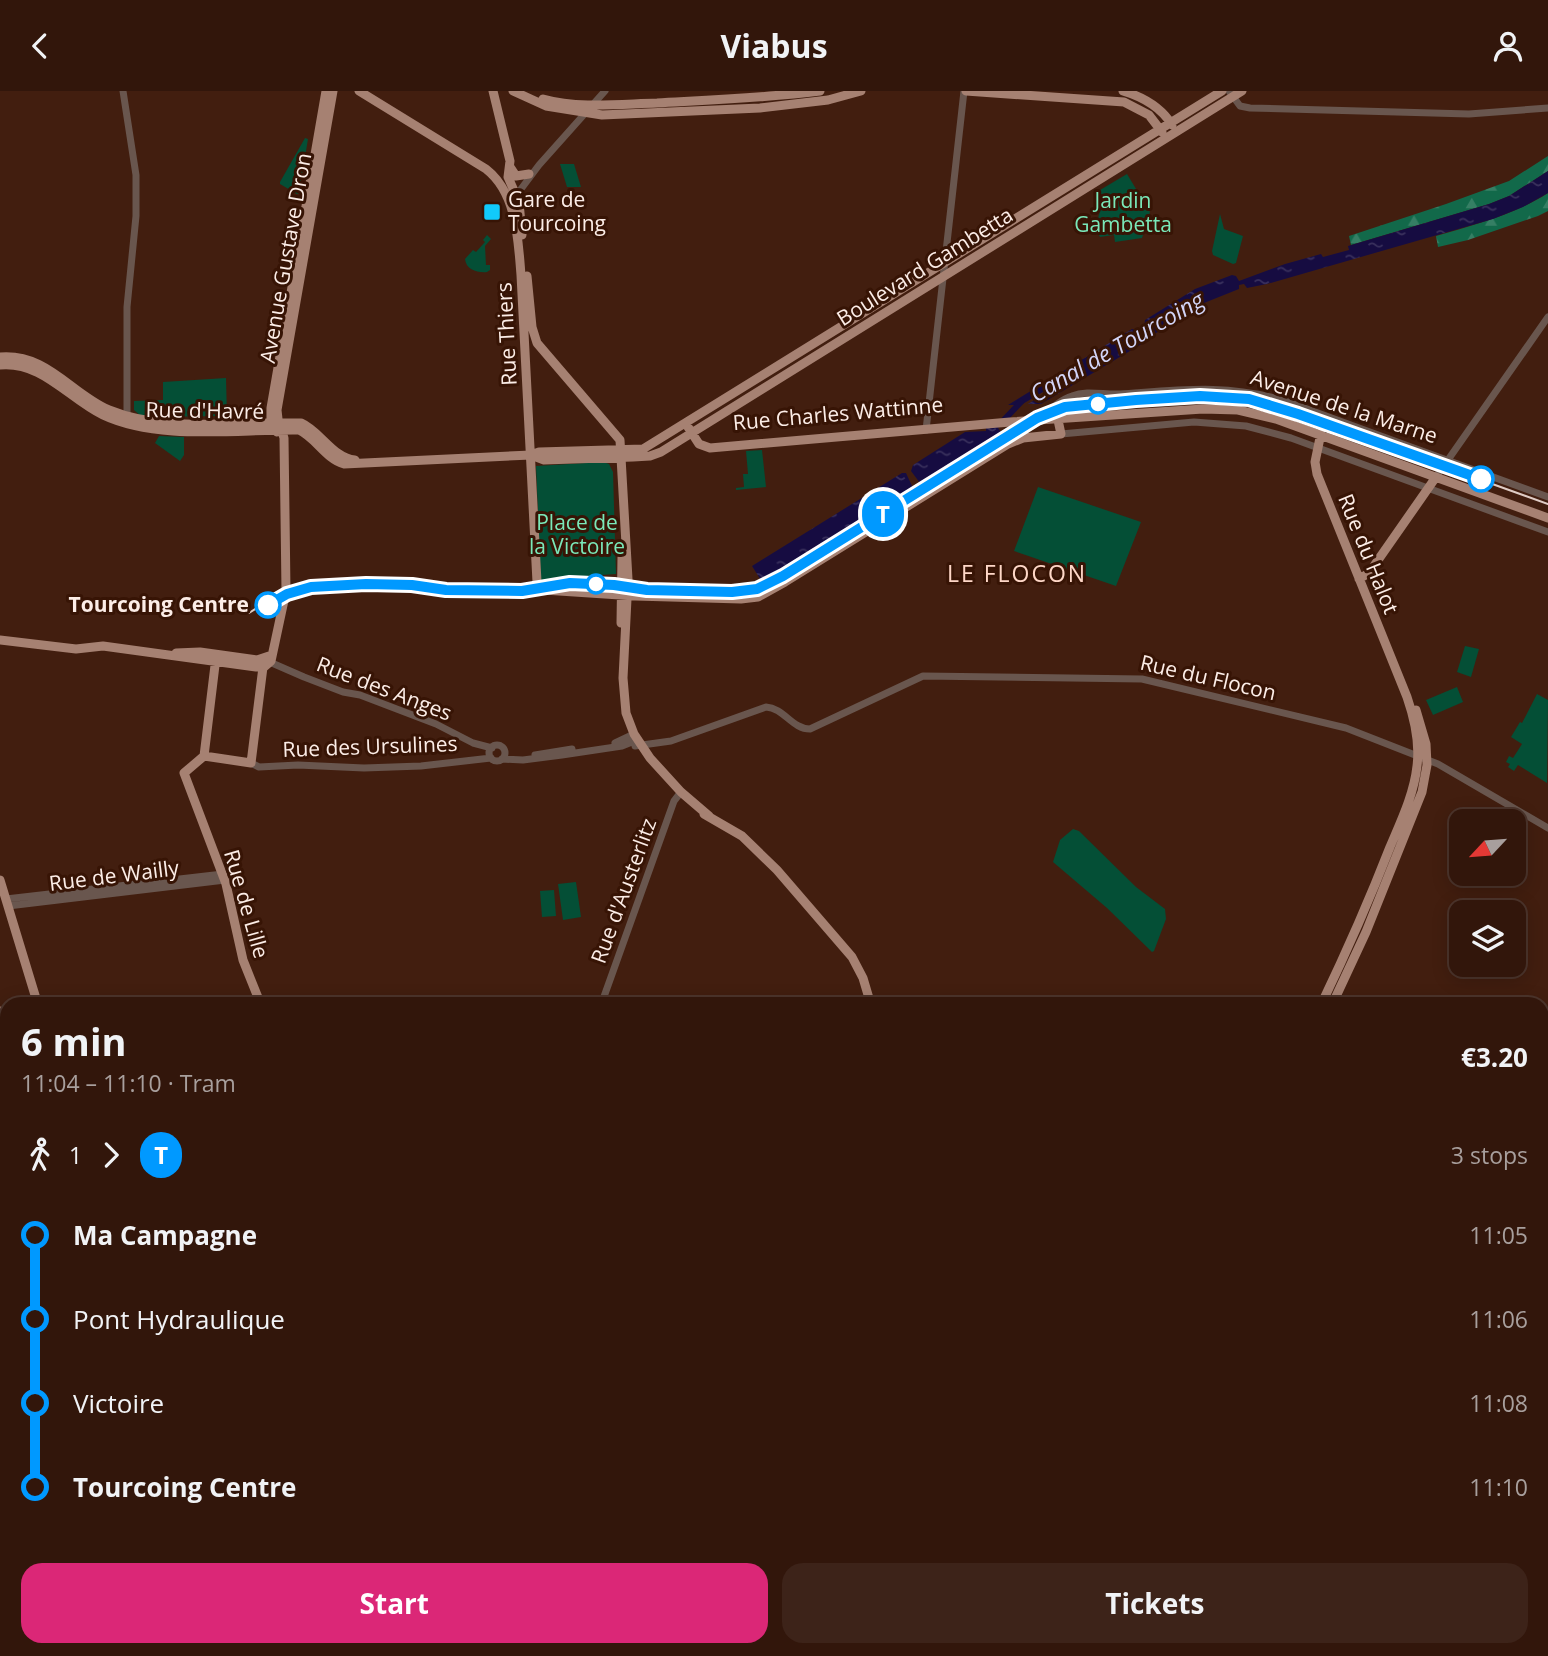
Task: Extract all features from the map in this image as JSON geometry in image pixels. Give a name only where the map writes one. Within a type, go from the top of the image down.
[{"type":"main road","name":"Avenue Gustave Dron","points":[[277,426],[271,408],[327,91]]},
{"type":"main road","name":"Avenue Gustave Dron","points":[[277,426],[277,410],[333,91]]},
{"type":"main road","points":[[359,91],[494,175],[513,200]]},
{"type":"main road","points":[[513,91],[546,106],[590,108],[729,100],[820,91]]},
{"type":"main road","points":[[522,91],[553,101],[590,108],[603,115],[736,110],[828,100],[861,91]]},
{"type":"main road","points":[[965,91],[1119,101],[1145,112],[1166,138]]},
{"type":"main road","points":[[1123,91],[1148,102],[1163,114],[1176,132]]},
{"type":"main road","name":"Boulevard Gambetta","points":[[620,454],[648,447],[1222,91]]},
{"type":"main road","name":"Boulevard Gambetta","points":[[620,454],[655,454],[694,432],[1235,93]]},
{"type":"main road","name":"Rue Thiers","points":[[494,96],[510,167],[508,177],[530,338],[534,460]]},
{"type":"main road","points":[[510,167],[516,176],[529,174]]},
{"type":"main road","points":[[530,338],[618,436],[624,595],[618,698],[622,718],[635,741],[692,807],[743,836],[766,857],[849,954],[869,997]]},
{"type":"main road","points":[[0,357],[35,361],[127,421]]},
{"type":"main road","points":[[0,365],[33,369],[88,407],[127,421]]},
{"type":"main road","name":"Avenue de la Marne","points":[[1010,422],[1189,409],[1227,409],[1320,432],[1548,519]]},
{"type":"main road","name":"Avenue de la Marne","points":[[1020,416],[1045,414],[1057,417]]},
{"type":"main road","name":"Rue Charles Wattinne","points":[[926,427],[1020,416]]},
{"type":"main road","points":[[620,454],[539,452],[534,460],[539,586],[551,592],[741,599],[758,597],[1019,439],[1061,434],[1057,417]]},
{"type":"main road","name":"Rue d'Havré","points":[[127,421],[159,430],[304,424],[347,460],[534,460]]},
{"type":"main road","name":"Rue Charles Wattinne","points":[[689,422],[700,445],[710,448],[926,427],[1010,422]]},
{"type":"main road","points":[[216,658],[204,756],[251,763],[268,660],[286,591],[285,517],[280,495],[277,426]]},
{"type":"main road","name":"Rue du Halot","points":[[1320,432],[1315,463],[1318,479],[1422,725],[1422,757]]},
{"type":"main road","points":[[534,460],[620,454]]},
{"type":"main road","points":[[1359,579],[1369,573],[1437,475]]},
{"type":"main road","name":"Avenue de la Marne","points":[[1437,475],[1548,512]]},
{"type":"main road","points":[[0,640],[80,649],[101,646],[216,658],[268,660]]},
{"type":"main road","name":"Rue de Lille","points":[[204,756],[184,773],[192,800],[224,877],[245,966],[258,997]]},
{"type":"main road","points":[[1336,997],[1375,911],[1423,789],[1422,757]]},
{"type":"main road","points":[[1325,997],[1368,903],[1409,801],[1422,757]]},
{"type":"main road","points":[[0,880],[36,997]]},
{"type":"street","points":[[123,91],[136,174],[128,297],[127,421]]},
{"type":"street","points":[[513,200],[539,165],[606,91]]},
{"type":"street","points":[[926,427],[965,91]]},
{"type":"street","points":[[1235,93],[1243,107],[1478,114],[1548,109]]},
{"type":"street","points":[[513,200],[529,174],[539,165]]},
{"type":"street","points":[[1437,475],[1548,317]]},
{"type":"street","name":"Avenue de la Marne","points":[[1045,414],[1060,402],[1075,395],[1117,395],[1202,388],[1238,390],[1285,401],[1548,497]]},
{"type":"street","points":[[1057,417],[1056,408],[1060,402]]},
{"type":"street","points":[[1061,434],[1218,422],[1270,431],[1548,532]]},
{"type":"street","name":"Rue des Anges","points":[[268,660],[304,677],[343,692],[360,695],[436,724],[473,743],[492,748]]},
{"type":"street","name":"Rue du Flocon","points":[[635,741],[671,741],[755,711],[774,708],[805,730],[814,728],[923,676],[1132,678],[1331,724],[1422,757],[1548,828]]},
{"type":"street","points":[[503,755],[499,746],[492,748],[490,753],[491,758],[496,761],[503,755],[530,756],[635,741]]},
{"type":"street","name":"Rue des Ursulines","points":[[251,763],[259,767],[298,765],[375,768],[491,758]]},
{"type":"street","name":"Rue d'Austerlitz","points":[[604,997],[680,794]]},
{"type":"street","name":"Rue de Wailly","points":[[7,902],[224,877]]},
{"type":"green space","points":[[305,138],[308,139],[297,194],[280,182]]},
{"type":"green space","points":[[1548,156],[1548,171],[1509,196],[1351,245],[1349,236],[1509,181]]},
{"type":"green space","points":[[560,164],[574,164],[581,187],[567,187]]},
{"type":"green space","name":"Jardin Gambetta","points":[[1127,174],[1150,212],[1142,238],[1115,242],[1114,235],[1100,237],[1093,225],[1097,222],[1102,203],[1095,193]]},
{"type":"green space","points":[[1548,193],[1548,211],[1538,216],[1468,240],[1438,247],[1436,236],[1508,213]]},
{"type":"green space","points":[[1220,214],[1224,229],[1243,236],[1236,263],[1233,264],[1213,255]]},
{"type":"green space","points":[[487,235],[491,239],[485,246],[486,265],[490,265],[490,270],[476,271],[468,266],[465,259],[473,250],[476,252],[485,242],[483,240]]},
{"type":"green space","points":[[226,378],[227,416],[142,417],[134,410],[134,401],[163,400],[163,382]]},
{"type":"green space","points":[[159,436],[184,437],[184,455],[180,461],[155,443]]},
{"type":"green space","points":[[762,450],[766,487],[736,490],[744,487],[743,474],[748,474],[746,451]]},
{"type":"green space","name":"Place de la Victoire","points":[[603,462],[609,464],[613,472],[616,574],[541,581],[536,466]]},
{"type":"green space","points":[[1038,487],[1141,522],[1116,586],[1014,551]]},
{"type":"green space","points":[[1465,646],[1479,649],[1471,677],[1457,672]]},
{"type":"green space","points":[[1457,687],[1463,702],[1433,715],[1426,700]]},
{"type":"green space","points":[[1537,694],[1548,700],[1547,783],[1518,765],[1514,771],[1506,762],[1509,756],[1513,758],[1522,744],[1511,737],[1520,722],[1522,723]]},
{"type":"green space","points":[[1073,829],[1079,831],[1136,887],[1165,909],[1166,919],[1154,951],[1053,862],[1060,840]]},
{"type":"green space","points":[[576,882],[581,917],[563,920],[558,884]]},
{"type":"green space","points":[[554,890],[556,916],[542,917],[540,891]]},
{"type":"water","points":[[1548,171],[1548,193],[1523,207],[1493,219],[1267,284],[1247,288],[1244,284],[1239,285],[1239,289],[1204,303],[1153,335],[1147,333],[1142,336],[1145,342],[1041,404],[1028,404],[1044,394],[1043,392],[1021,405],[1008,405],[1132,329],[1140,331],[1144,328],[1145,320],[1195,289],[1232,275],[1239,281],[1285,264],[1349,250],[1348,246],[1489,204],[1509,196]]},
{"type":"water","points":[[1000,426],[998,428],[1001,432],[920,483],[911,471],[913,465],[965,432],[986,431],[986,427]]},
{"type":"water","points":[[906,473],[913,488],[762,582],[752,566]]},
{"type":"waterway","name":"Canal de Tourcoing","points":[[1000,424],[1021,402]]},
{"type":"tram line","name":"T","points":[[268,605],[287,594],[311,587],[366,584],[412,585],[446,590],[518,591],[566,583],[651,590],[753,590],[783,576],[1037,418],[1054,410],[1077,405],[1195,396],[1249,399],[1481,479]]},
{"type":"tram line","points":[[249,613],[282,592],[300,587],[366,584],[520,591],[570,583],[647,590],[729,592],[757,589],[783,576],[1041,416],[1069,406],[1136,400],[1200,396],[1249,399],[1548,504]]},
{"type":"place","name":"Gare de Tourcoing","points":[[492,212]]},
{"type":"place","name":"Tourcoing Centre","points":[[268,605]]},
{"type":"district","name":"LE FLOCON","points":[[1017,574]]}]
